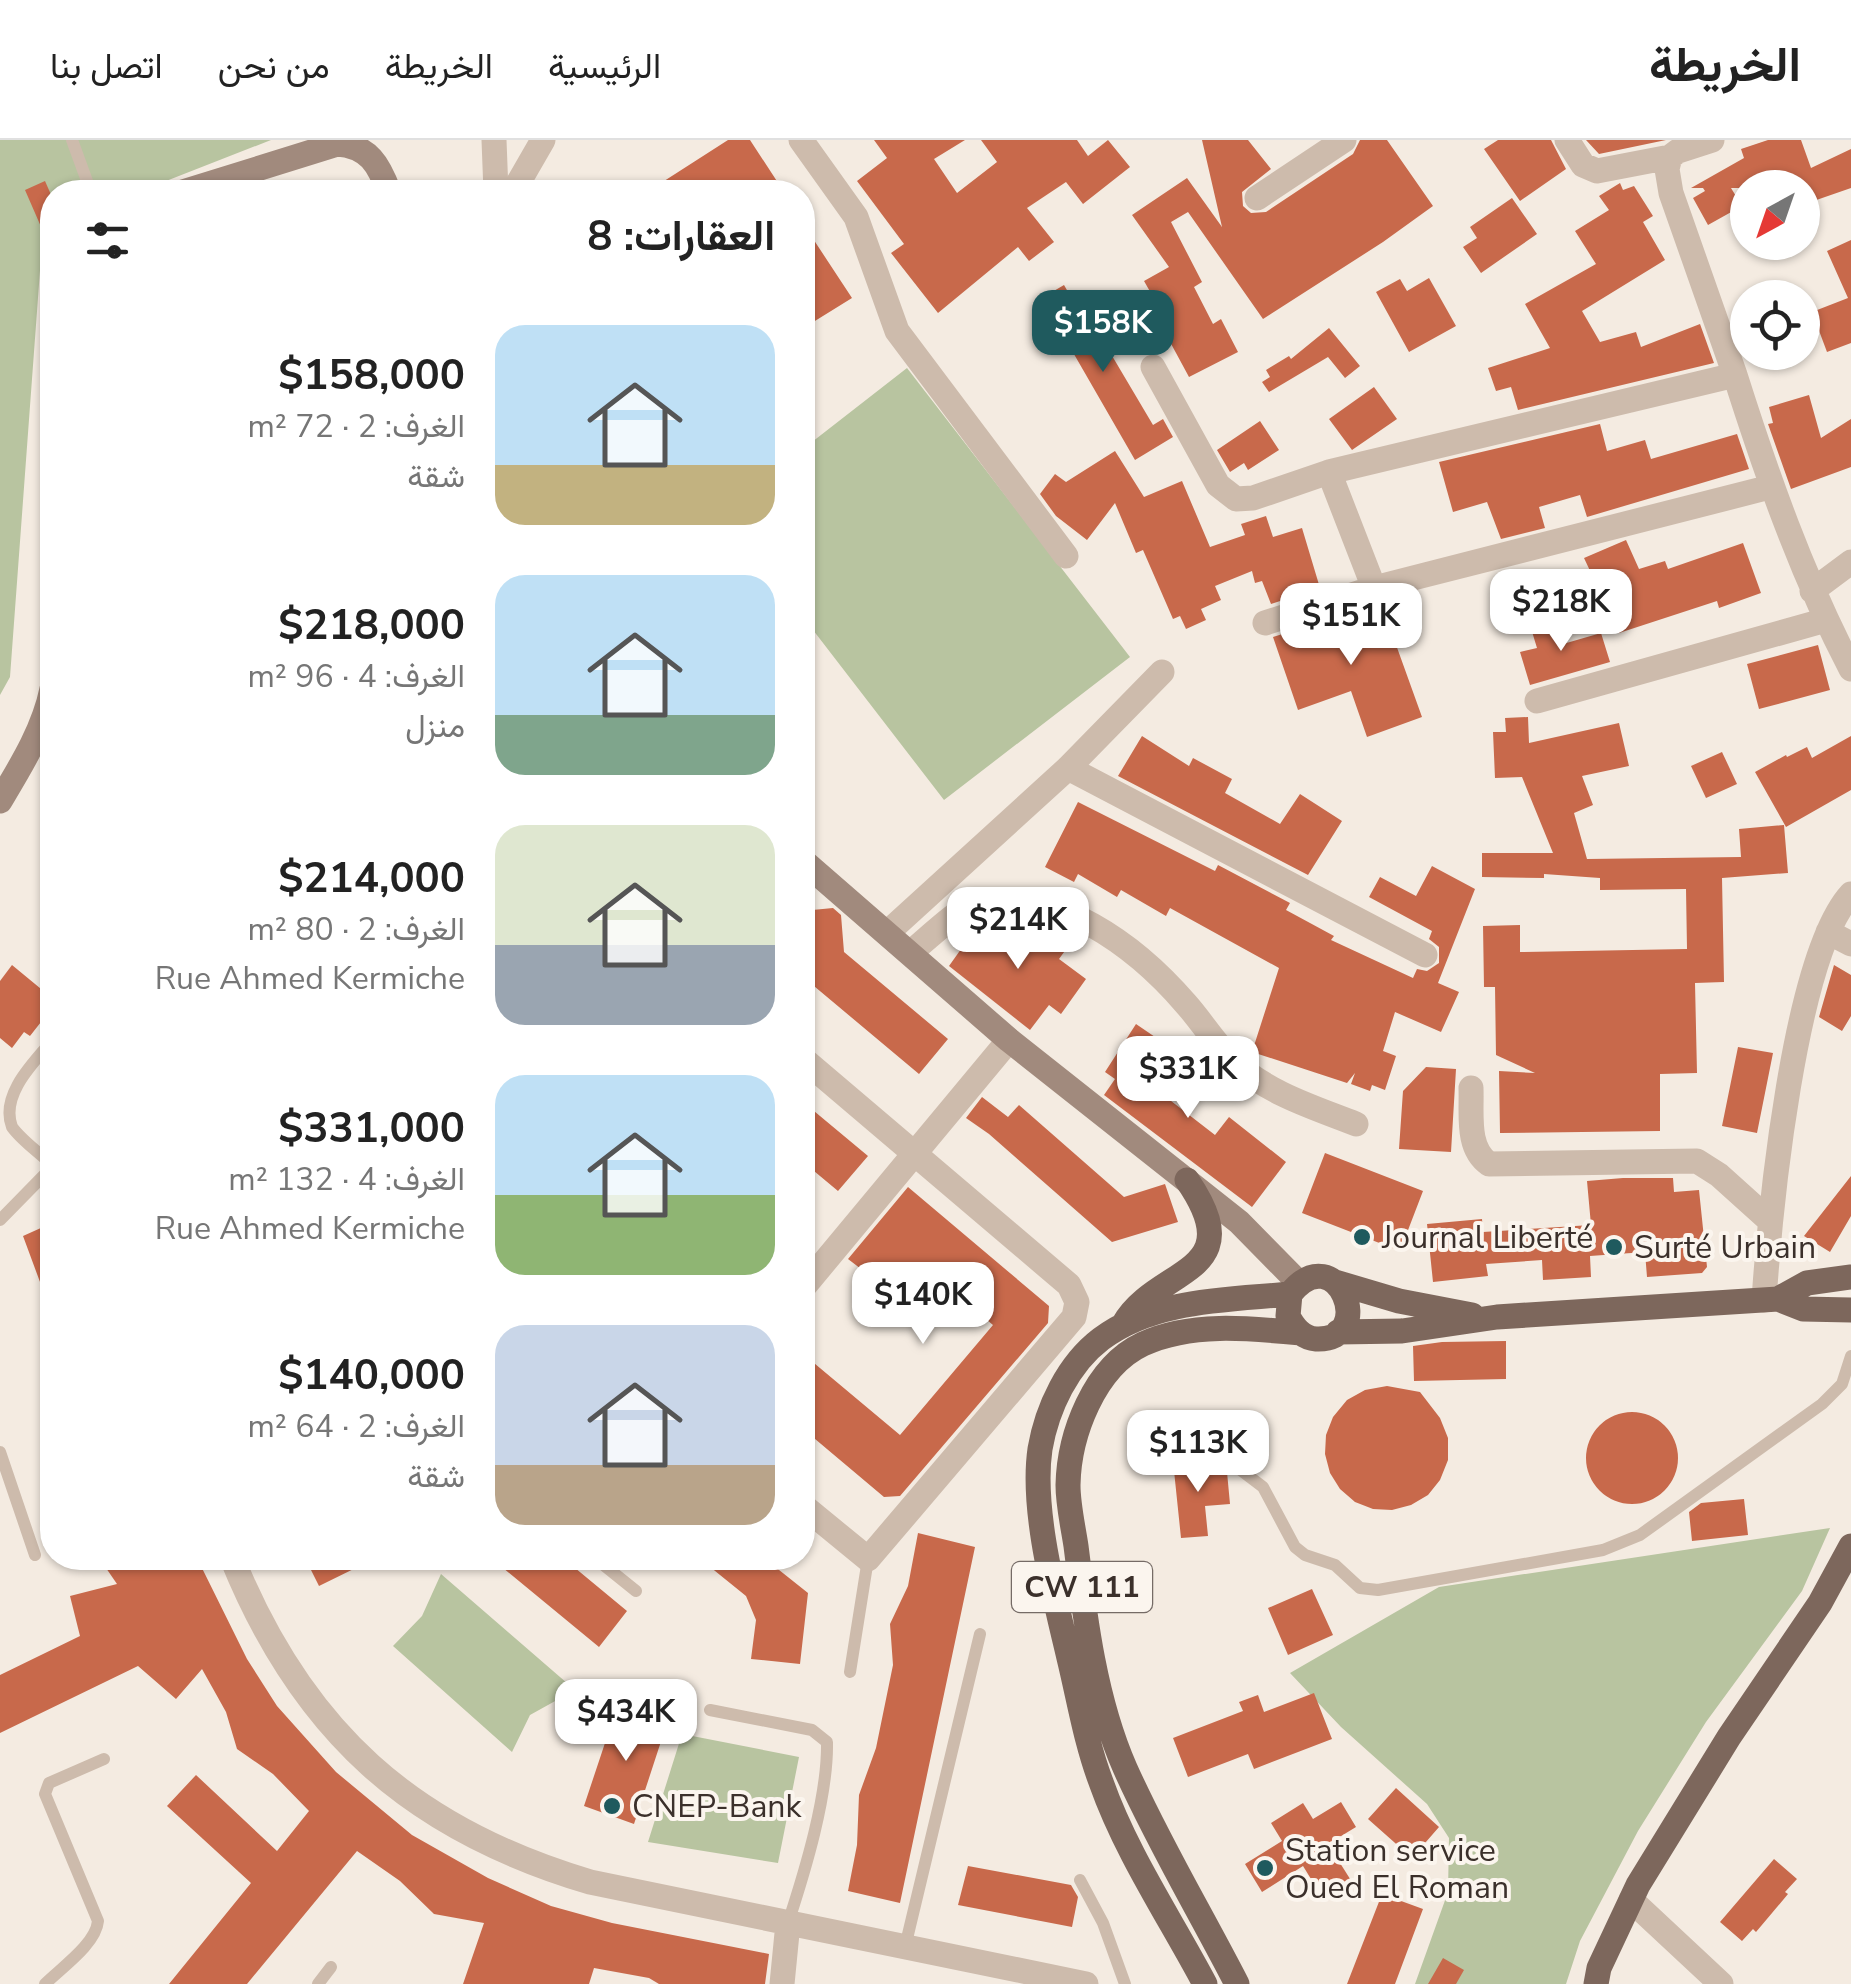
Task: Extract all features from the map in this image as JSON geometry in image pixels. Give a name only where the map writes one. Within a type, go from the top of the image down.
[{"type":"main road","points":[[220,180],[348,142],[374,160],[383,180]]},
{"type":"main road","points":[[0,800],[40,724]]},
{"type":"main road","points":[[815,871],[1009,1040],[1239,1222],[1294,1289]]},
{"type":"main road","points":[[1122,1326],[1143,1299],[1169,1286],[1204,1255],[1208,1241],[1204,1204],[1187,1180]]},
{"type":"main road","points":[[1205,1984],[1124,1835],[1100,1782],[1051,1577],[1041,1502],[1040,1450],[1060,1388],[1081,1359],[1122,1326],[1171,1308],[1294,1289],[1323,1277],[1431,1308],[1496,1317]]},
{"type":"main road","points":[[1771,1300],[1807,1283],[1851,1277]]},
{"type":"main road","points":[[1335,1282],[1350,1306],[1338,1332]]},
{"type":"main road","points":[[1294,1289],[1288,1316],[1300,1333],[1319,1339],[1338,1332],[1434,1328],[1496,1317],[1771,1300],[1804,1309],[1851,1310]]},
{"type":"main road","name":"CW 111","points":[[1237,1984],[1124,1766],[1106,1713],[1079,1572],[1068,1485],[1079,1422],[1094,1390],[1112,1367],[1141,1344],[1180,1332],[1220,1328],[1300,1333]]},
{"type":"main road","points":[[1596,1984],[1599,1968],[1631,1900],[1729,1737],[1820,1603],[1851,1546]]},
{"type":"street","points":[[494,140],[496,180]]},
{"type":"street","points":[[520,180],[543,140]]},
{"type":"street","points":[[802,140],[856,217],[897,331],[1066,556]]},
{"type":"street","points":[[1258,198],[1344,140]]},
{"type":"street","points":[[1567,140],[1583,165],[1596,171],[1670,157],[1712,140]]},
{"type":"street","points":[[1670,157],[1670,193],[1770,486],[1812,591],[1851,669]]},
{"type":"street","points":[[1153,367],[1218,484],[1236,499],[1253,498],[1329,472],[1735,375]]},
{"type":"street","points":[[1329,472],[1374,588]]},
{"type":"street","points":[[1265,623],[1374,588],[1770,486]]},
{"type":"street","points":[[1812,591],[1851,562]]},
{"type":"street","points":[[1537,701],[1826,620]]},
{"type":"street","points":[[886,933],[1068,768],[1162,672]]},
{"type":"street","points":[[1068,768],[1425,955]]},
{"type":"street","points":[[1771,1300],[1769,1220],[1801,1020],[1839,938],[1838,910],[1851,894]]},
{"type":"street","points":[[910,953],[973,903],[1027,900],[1085,922],[1138,954],[1184,1001],[1234,1062],[1271,1090],[1356,1124]]},
{"type":"street","points":[[815,1272],[1009,1040]]},
{"type":"street","points":[[815,1069],[1069,1285],[1077,1302],[1074,1316],[868,1559],[815,1515]]},
{"type":"street","points":[[1471,1088],[1474,1145],[1478,1156],[1490,1164],[1696,1161],[1719,1175],[1769,1220]]},
{"type":"street","points":[[237,1570],[264,1631],[318,1712],[352,1751],[417,1803],[495,1848],[590,1882],[1086,1984]]},
{"type":"street","points":[[1631,1900],[1722,1984]]},
{"type":"street","points":[[782,1984],[788,1923]]},
{"type":"lane","points":[[72,140],[87,180]]},
{"type":"lane","points":[[40,1054],[12,1086],[4,1103],[10,1125],[40,1154]]},
{"type":"lane","points":[[0,1220],[40,1178]]},
{"type":"lane","points":[[1142,1418],[1210,1446],[1263,1487],[1295,1547],[1305,1555],[1335,1565],[1360,1588],[1378,1590],[1603,1550],[1640,1535],[1822,1404],[1842,1384],[1851,1356]]},
{"type":"lane","points":[[0,1452],[35,1555]]},
{"type":"lane","points":[[850,1672],[868,1559]]},
{"type":"lane","points":[[610,1570],[636,1591]]},
{"type":"lane","points":[[904,1947],[980,1634]]},
{"type":"lane","points":[[710,1710],[812,1730],[827,1742],[828,1761],[804,1875],[788,1923]]},
{"type":"lane","points":[[45,1984],[86,1943],[98,1921],[46,1794],[50,1783],[104,1758]]},
{"type":"lane","points":[[1080,1880],[1108,1935],[1125,1984]]},
{"type":"lane","points":[[318,1984],[330,1967]]},
{"type":"green space","points":[[0,140],[271,140],[169,180],[40,180],[40,271],[10,677],[0,695]]},
{"type":"green space","points":[[907,368],[1130,657],[944,800],[815,633],[815,440]]},
{"type":"green space","points":[[1830,1528],[1802,1591],[1706,1722],[1638,1831],[1580,1941],[1566,1984],[1415,1984],[1448,1892],[1449,1838],[1427,1804],[1341,1727],[1290,1673],[1439,1587]]},
{"type":"green space","points":[[441,1574],[575,1690],[530,1715],[512,1752],[393,1646],[422,1616]]},
{"type":"green space","points":[[682,1734],[799,1757],[778,1863],[648,1842]]},
{"type":"building","points":[[728,140],[750,140],[776,180],[666,180]]},
{"type":"building","points":[[874,140],[965,140],[934,159],[957,193],[997,162],[981,140],[1077,140],[1088,156],[1108,140],[1130,167],[1083,204],[1066,182],[1027,208],[1054,242],[1029,261],[1018,247],[938,313],[891,253],[904,244],[857,181],[887,158]]},
{"type":"building","points":[[1202,140],[1248,140],[1271,169],[1242,192],[1243,206],[1251,213],[1266,212],[1353,154],[1360,140],[1387,140],[1433,206],[1263,319],[1188,212],[1171,222],[1202,282],[1194,287],[1213,324],[1221,319],[1238,352],[1189,377],[1169,340],[1157,346],[1142,319],[1160,309],[1144,281],[1169,267],[1132,215],[1187,178],[1222,227]]},
{"type":"building","points":[[1498,140],[1551,140],[1566,169],[1520,201],[1484,149]]},
{"type":"building","points":[[1586,140],[1666,140],[1599,154]]},
{"type":"building","points":[[1768,140],[1801,140],[1811,168],[1851,149],[1851,188],[1820,199],[1820,170],[1730,170],[1730,213],[1708,225],[1693,198],[1705,191],[1691,188],[1744,158],[1741,149]]},
{"type":"building","points":[[40,183],[40,224],[25,190]]},
{"type":"building","points":[[1620,183],[1623,190],[1634,186],[1653,216],[1643,222],[1665,260],[1582,311],[1600,342],[1636,332],[1641,347],[1700,324],[1714,363],[1518,410],[1511,387],[1496,391],[1488,368],[1550,348],[1525,304],[1596,264],[1575,231],[1609,210],[1599,196]]},
{"type":"building","points":[[1512,198],[1537,234],[1481,273],[1463,247],[1477,238],[1470,227]]},
{"type":"building","points":[[1851,240],[1851,343],[1827,352],[1820,333],[1820,309],[1848,298],[1827,251]]},
{"type":"building","points":[[815,242],[852,298],[815,321]]},
{"type":"building","points":[[1429,278],[1456,326],[1409,352],[1376,292],[1400,279],[1407,291]]},
{"type":"building","points":[[1064,285],[1103,352],[1108,349],[1153,425],[1163,419],[1173,437],[1135,460],[1067,342],[1061,345],[1035,302]]},
{"type":"building","points":[[1329,328],[1360,366],[1345,378],[1328,357],[1269,392],[1262,382],[1270,377],[1266,370],[1289,356],[1291,359]]},
{"type":"building","points":[[1374,387],[1397,419],[1352,450],[1329,419]]},
{"type":"building","points":[[1809,395],[1821,438],[1851,419],[1851,467],[1791,489],[1768,424],[1773,423],[1769,407]]},
{"type":"building","points":[[1260,421],[1279,450],[1248,470],[1244,463],[1230,472],[1217,450]]},
{"type":"building","points":[[1600,424],[1607,451],[1645,440],[1651,459],[1737,434],[1749,469],[1587,517],[1580,495],[1539,507],[1545,528],[1501,539],[1487,502],[1453,512],[1439,462]]},
{"type":"building","points":[[1115,451],[1144,497],[1182,481],[1210,547],[1245,535],[1241,524],[1266,516],[1273,537],[1302,528],[1320,588],[1271,604],[1262,581],[1255,583],[1252,571],[1215,586],[1221,600],[1201,609],[1206,620],[1186,629],[1180,616],[1173,619],[1143,550],[1136,553],[1115,503],[1087,540],[1056,516],[1040,494],[1055,474],[1066,482]]},
{"type":"building","points":[[1626,540],[1639,569],[1665,561],[1668,569],[1743,543],[1761,593],[1719,608],[1717,601],[1619,633],[1599,572],[1592,575],[1584,558]]},
{"type":"building","points":[[1381,603],[1422,717],[1367,737],[1351,691],[1298,710],[1273,637]]},
{"type":"building","points":[[1555,618],[1563,644],[1601,633],[1610,662],[1530,685],[1520,652],[1537,648],[1530,625]]},
{"type":"building","points":[[1818,645],[1830,690],[1759,709],[1747,664]]},
{"type":"building","points":[[1528,717],[1529,743],[1619,723],[1629,766],[1582,776],[1593,805],[1574,813],[1587,859],[1741,857],[1739,829],[1784,825],[1788,873],[1722,878],[1724,982],[1695,983],[1697,1073],[1660,1074],[1660,1131],[1500,1133],[1499,1071],[1535,1073],[1496,1055],[1495,987],[1484,987],[1483,926],[1520,925],[1520,952],[1687,949],[1686,889],[1600,890],[1600,878],[1544,874],[1544,878],[1482,877],[1482,853],[1553,853],[1522,777],[1495,778],[1493,732],[1506,732],[1505,718]]},
{"type":"building","points":[[1142,736],[1189,766],[1193,758],[1232,779],[1225,793],[1280,824],[1300,794],[1342,821],[1308,875],[1118,776]]},
{"type":"building","points":[[1851,736],[1851,790],[1786,827],[1755,772],[1807,747],[1812,758]]},
{"type":"building","points":[[1722,752],[1737,784],[1706,798],[1691,766]]},
{"type":"building","points":[[1078,802],[1215,871],[1218,865],[1290,903],[1286,910],[1334,936],[1331,940],[1413,978],[1417,969],[1427,971],[1439,963],[1439,947],[1429,939],[1432,931],[1369,897],[1380,877],[1416,896],[1432,866],[1475,889],[1438,983],[1459,992],[1441,1032],[1395,1012],[1383,1051],[1396,1056],[1385,1090],[1372,1085],[1370,1091],[1351,1084],[1355,1073],[1347,1083],[1252,1052],[1279,968],[1170,908],[1166,916],[1121,890],[1117,897],[1078,874],[1074,882],[1045,867]]},
{"type":"building","points":[[833,908],[841,915],[844,952],[948,1039],[919,1074],[815,987],[815,910]]},
{"type":"building","points":[[981,921],[998,933],[1006,923],[1040,948],[1049,935],[1067,948],[1059,959],[1086,979],[1061,1014],[1049,1005],[1030,1030],[949,966]]},
{"type":"building","points":[[12,965],[40,988],[40,1023],[30,1036],[24,1032],[12,1048],[0,1038],[0,981]]},
{"type":"building","points":[[1834,965],[1851,975],[1851,1016],[1842,1031],[1819,1017]]},
{"type":"building","points":[[1136,1024],[1177,1052],[1153,1087],[1215,1135],[1229,1117],[1286,1162],[1252,1207],[1104,1095],[1115,1079],[1105,1072]]},
{"type":"building","points":[[1738,1047],[1773,1053],[1757,1133],[1722,1126]]},
{"type":"building","points":[[1426,1067],[1456,1069],[1451,1152],[1399,1149],[1403,1091]]},
{"type":"building","points":[[982,1097],[1008,1117],[1019,1105],[1124,1197],[1165,1184],[1178,1222],[1112,1242],[966,1118]]},
{"type":"building","points":[[815,1112],[868,1156],[838,1191],[815,1172]]},
{"type":"building","points":[[1325,1153],[1423,1191],[1400,1251],[1302,1213]]},
{"type":"building","points":[[1851,1176],[1851,1216],[1830,1252],[1804,1236]]},
{"type":"building","points":[[1673,1178],[1674,1192],[1699,1190],[1707,1267],[1702,1273],[1647,1277],[1645,1252],[1590,1256],[1591,1277],[1543,1280],[1542,1260],[1486,1264],[1488,1276],[1433,1282],[1427,1224],[1482,1219],[1483,1232],[1591,1225],[1587,1181]]},
{"type":"building","points":[[908,1187],[1049,1306],[1048,1323],[900,1496],[884,1497],[815,1439],[815,1364],[900,1435],[993,1325],[924,1267],[899,1298],[848,1259]]},
{"type":"building","points":[[40,1228],[40,1282],[23,1236]]},
{"type":"building","points":[[1506,1341],[1506,1379],[1414,1381],[1413,1346]]},
{"type":"building","points":[[1387,1386],[1420,1392],[1440,1418],[1448,1438],[1448,1460],[1440,1480],[1428,1495],[1392,1510],[1373,1509],[1355,1502],[1330,1473],[1325,1454],[1326,1435],[1333,1417],[1347,1400],[1365,1390]]},
{"type":"building","points":[[1632,1412],[1649,1416],[1664,1426],[1674,1441],[1678,1458],[1674,1475],[1664,1490],[1649,1500],[1632,1504],[1615,1500],[1600,1490],[1590,1475],[1586,1458],[1590,1441],[1600,1426],[1615,1416]]},
{"type":"building","points":[[1200,1459],[1201,1471],[1227,1472],[1230,1504],[1205,1506],[1208,1536],[1181,1538],[1173,1461]]},
{"type":"building","points":[[1744,1499],[1748,1535],[1692,1541],[1689,1512],[1701,1503]]},
{"type":"building","points":[[918,1533],[975,1547],[900,1903],[848,1891],[857,1845],[859,1795],[876,1748],[893,1665],[890,1624],[908,1586]]},
{"type":"building","points":[[107,1570],[203,1570],[247,1659],[277,1706],[336,1772],[412,1835],[488,1878],[551,1906],[612,1923],[769,1954],[765,1984],[659,1984],[649,1978],[594,1968],[589,1984],[463,1984],[484,1923],[434,1914],[400,1881],[357,1851],[247,1984],[169,1984],[251,1883],[167,1806],[196,1775],[277,1851],[309,1811],[273,1774],[237,1749],[226,1712],[202,1669],[176,1699],[138,1666],[0,1733],[0,1675],[80,1636],[70,1596],[117,1584]]},
{"type":"building","points":[[311,1570],[352,1570],[319,1586]]},
{"type":"building","points":[[506,1570],[577,1570],[627,1611],[599,1647]]},
{"type":"building","points":[[714,1570],[779,1570],[808,1593],[800,1664],[751,1659],[756,1620],[746,1596]]},
{"type":"building","points":[[1312,1589],[1333,1635],[1288,1655],[1268,1608]]},
{"type":"building","points":[[1314,1693],[1332,1739],[1254,1769],[1248,1754],[1188,1777],[1173,1738],[1243,1711],[1239,1702],[1258,1695],[1264,1712]]},
{"type":"building","points":[[618,1704],[668,1720],[634,1824],[584,1806]]},
{"type":"building","points":[[1396,1788],[1439,1827],[1412,1858],[1368,1819]]},
{"type":"building","points":[[1341,1802],[1356,1827],[1328,1844],[1352,1882],[1324,1900],[1303,1866],[1262,1892],[1245,1864],[1282,1841],[1271,1823],[1303,1803],[1313,1819]]},
{"type":"building","points":[[1774,1859],[1797,1879],[1756,1932],[1753,1929],[1742,1941],[1720,1922]]},
{"type":"building","points":[[968,1866],[1071,1885],[1078,1897],[1072,1927],[958,1905]]},
{"type":"building","points":[[1382,1894],[1423,1909],[1395,1984],[1347,1984]]},
{"type":"building","points":[[1443,1958],[1464,1970],[1456,1984],[1428,1984]]},
{"type":"place","name":"Journal Liberté","points":[[1362,1237]]},
{"type":"place","name":"Surté Urbain","points":[[1614,1247]]},
{"type":"place","name":"CNEP-Bank","points":[[612,1806]]},
{"type":"place","name":"Station service Oued El Roman","points":[[1265,1868]]}]
